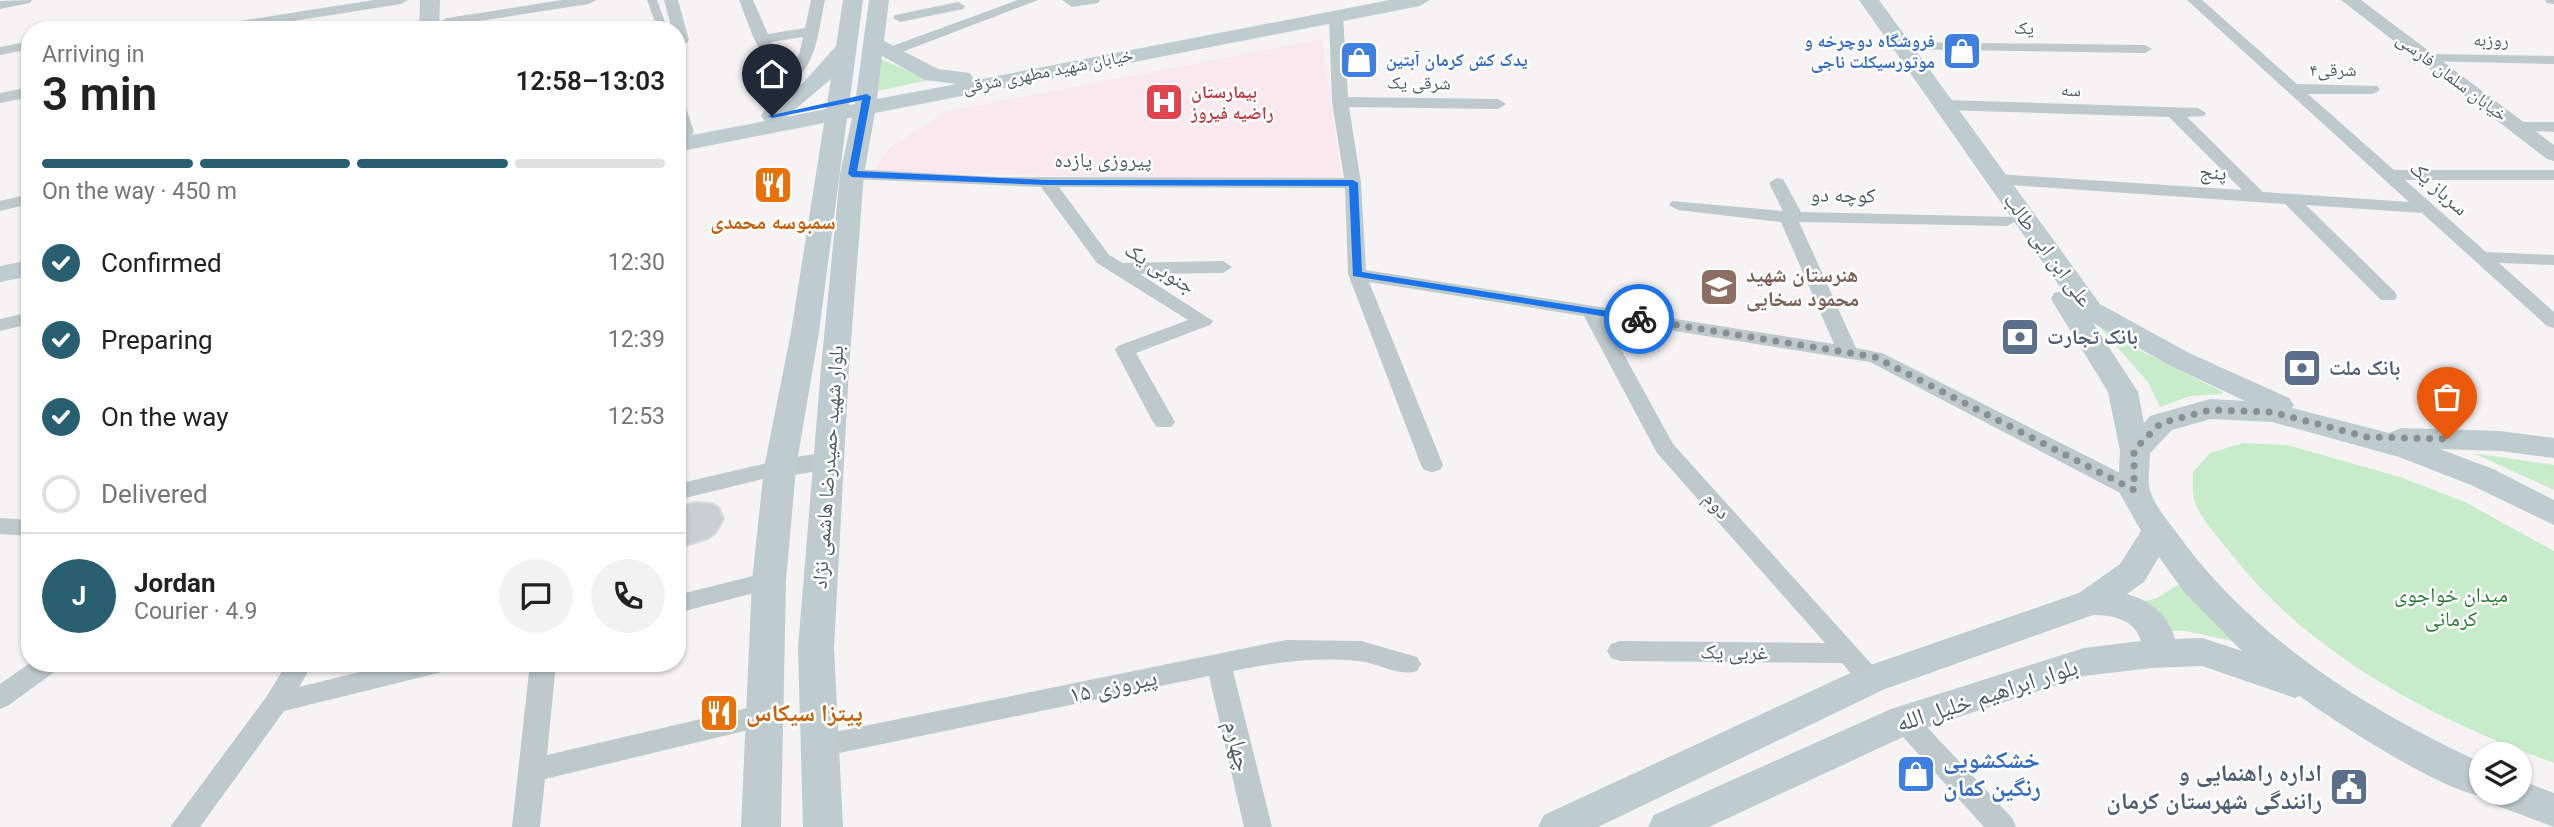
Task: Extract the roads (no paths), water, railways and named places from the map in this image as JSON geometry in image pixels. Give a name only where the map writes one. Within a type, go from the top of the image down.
[{"type":"main road","points":[[430,0],[439,21]]},
{"type":"main road","points":[[442,21],[447,0]]},
{"type":"main road","points":[[851,106],[845,45],[853,0]]},
{"type":"main road","points":[[851,106],[879,45],[880,0]]},
{"type":"main road","name":"خیابان شهید مطهری شرقی","points":[[686,136],[775,121],[1385,0]]},
{"type":"main road","name":"خیابان شهید مطهری شرقی","points":[[962,83],[1420,0]]},
{"type":"main road","name":"علی ابن ابی طالب","points":[[1850,0],[2081,323],[2123,392],[2134,450]]},
{"type":"main road","name":"علی ابن ابی طالب","points":[[1869,0],[2090,310],[2126,332],[2226,382],[2352,433]]},
{"type":"main road","points":[[845,45],[879,45],[933,75],[962,83]]},
{"type":"main road","points":[[845,45],[825,75],[775,121],[813,134],[848,156],[884,124],[916,103],[962,83]]},
{"type":"main road","name":"بلوار شهید حمیدرضا هاشمی نژاد","points":[[823,827],[816,648],[851,106]]},
{"type":"main road","name":"بلوار شهید حمیدرضا هاشمی نژاد","points":[[761,827],[769,581],[780,468],[805,332],[848,156]]},
{"type":"main road","points":[[0,262],[21,258]]},
{"type":"main road","points":[[0,274],[21,270]]},
{"type":"main road","points":[[2469,775],[2407,746],[2320,691],[2246,635],[2196,583],[2158,531],[2134,490],[2134,450],[2161,423],[2210,410],[2272,412],[2409,449],[2482,477],[2554,513]]},
{"type":"main road","points":[[2352,433],[2500,441],[2554,448]]},
{"type":"main road","points":[[2091,602],[2132,573],[2158,531]]},
{"type":"main road","points":[[1558,827],[1861,666],[2091,602],[2108,601],[2128,606],[2146,617],[2157,631],[2159,644],[2151,654]]},
{"type":"main road","name":"بلوار ابراهیم خلیل الله","points":[[1668,827],[1904,720],[2084,662],[2151,654],[2202,652],[2320,691]]},
{"type":"main road","points":[[2532,802],[2554,810]]},
{"type":"street","points":[[0,5],[25,0]]},
{"type":"street","points":[[309,21],[354,14],[401,0]]},
{"type":"street","points":[[474,21],[589,0]]},
{"type":"street","points":[[652,0],[660,21]]},
{"type":"street","points":[[671,0],[677,21]]},
{"type":"street","points":[[746,0],[770,55]]},
{"type":"street","points":[[791,75],[806,55],[818,0]]},
{"type":"street","points":[[879,45],[970,22],[1031,0]]},
{"type":"street","points":[[1069,0],[1072,3],[1093,0]]},
{"type":"street","name":"سرباز یک","points":[[2194,0],[2554,322]]},
{"type":"street","name":"خیابان سلمان فارسی","points":[[2350,0],[2554,155]]},
{"type":"street","points":[[900,18],[955,3],[970,22]]},
{"type":"street","points":[[1336,16],[1340,102],[1353,183],[1357,274],[1432,465]]},
{"type":"street","points":[[761,39],[813,31]]},
{"type":"street","name":"یک","points":[[1902,46],[2145,49]]},
{"type":"street","points":[[0,51],[21,47]]},
{"type":"street","name":"روزبه","points":[[2426,58],[2554,60]]},
{"type":"street","name":"شرقی۴","points":[[2294,89],[2372,89]]},
{"type":"street","points":[[0,98],[21,94]]},
{"type":"street","name":"شرقی یک","points":[[1340,102],[1498,104]]},
{"type":"street","name":"سه","points":[[1943,105],[2198,113]]},
{"type":"street","points":[[2174,113],[2259,198]]},
{"type":"street","points":[[2518,127],[2554,127]]},
{"type":"street","name":"پیروزی یازده","points":[[848,156],[1046,182],[1353,183]]},
{"type":"street","points":[[2390,175],[2554,175]]},
{"type":"street","name":"پنج","points":[[1996,179],[2426,208]]},
{"type":"street","name":"جنوبی یک","points":[[1046,182],[1103,259],[1203,321],[1127,347],[1126,353],[1164,422]]},
{"type":"street","points":[[1777,183],[1848,353]]},
{"type":"street","points":[[0,206],[21,200]]},
{"type":"street","points":[[2291,200],[2388,296]]},
{"type":"street","name":"کوچه دو","points":[[1678,205],[1791,217],[2007,220]]},
{"type":"street","points":[[2481,257],[2554,260]]},
{"type":"street","points":[[1119,269],[1223,267]]},
{"type":"street","points":[[1357,274],[1875,357],[2134,490]]},
{"type":"street","name":"دوم","points":[[1591,312],[1665,447],[1861,666]]},
{"type":"street","points":[[0,325],[21,319]]},
{"type":"street","points":[[686,490],[780,468],[828,461]]},
{"type":"street","points":[[0,526],[21,527]]},
{"type":"street","points":[[686,602],[769,581]]},
{"type":"street","name":"پیروزی ۱۵","points":[[820,746],[1298,650],[1361,651],[1408,664]]},
{"type":"street","name":"غربی یک","points":[[1620,651],[1861,666]]},
{"type":"street","name":"چهارم","points":[[1219,664],[1258,827]]},
{"type":"street","points":[[0,698],[36,672]]},
{"type":"street","points":[[184,827],[276,703],[295,672]]},
{"type":"street","points":[[276,703],[402,672]]},
{"type":"street","points":[[526,827],[542,672]]},
{"type":"street","points":[[533,770],[765,715]]},
{"type":"street","points":[[1904,720],[2002,827]]},
{"type":"place","name":"فروشگاه دوچرخه و موتورسیکلت ناجی","points":[[1962,51]]},
{"type":"place","name":"یدک کش کرمان آبتین","points":[[1359,60]]},
{"type":"place","name":"بیمارستان راضیه فیروز","points":[[1164,102]]},
{"type":"place","name":"سمبوسه محمدی","points":[[773,185]]},
{"type":"place","name":"هنرستان شهید محمود سخایی","points":[[1719,287]]},
{"type":"place","name":"بانک تجارت","points":[[2020,337]]},
{"type":"place","name":"بانک ملت","points":[[2302,368]]},
{"type":"place","name":"پیتزا سیکاس","points":[[719,713]]},
{"type":"place","name":"خشکشویی رنگین کمان","points":[[1916,774]]},
{"type":"place","name":"اداره راهنمایی و رانندگی شهرستان کرمان","points":[[2349,787]]},
{"type":"park label","name":"میدان خواجوی کرمانی","points":[[2451,607]]}]
